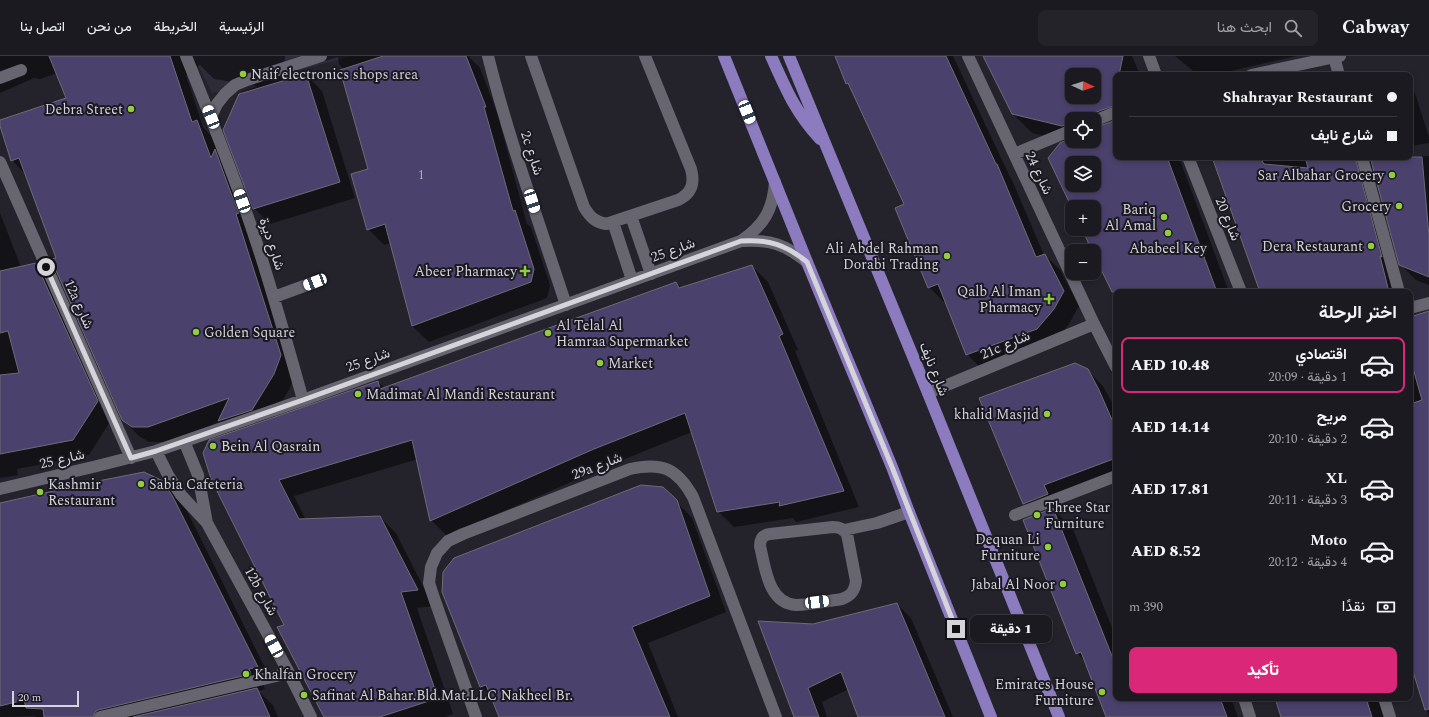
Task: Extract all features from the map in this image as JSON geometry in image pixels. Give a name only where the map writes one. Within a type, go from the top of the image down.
[{"type":"main road","points":[[724,56],[892,467],[991,717]]},
{"type":"main road","points":[[772,56],[795,107],[804,121],[826,146]]},
{"type":"main road","name":"شارع نايف","points":[[789,56],[928,393],[1059,717]]},
{"type":"street","name":"شارع ديرة","points":[[186,56],[211,117],[252,229],[274,297],[303,400]]},
{"type":"street","points":[[211,117],[217,104],[235,85],[321,56]]},
{"type":"street","name":"2c شارع","points":[[488,56],[498,97],[512,142],[566,304]]},
{"type":"street","points":[[531,56],[584,207],[593,219],[599,223],[606,224],[685,197],[693,184],[691,170],[645,56]]},
{"type":"street","name":"شارع 24","points":[[968,56],[1094,324],[1113,361]]},
{"type":"street","points":[[1149,56],[1155,72]]},
{"type":"street","points":[[1265,72],[1337,57],[1339,72]]},
{"type":"street","points":[[0,78],[21,70]]},
{"type":"street","points":[[1101,118],[1113,113]]},
{"type":"street","points":[[1014,154],[1065,133]]},
{"type":"street","name":"شارع 20","points":[[1189,160],[1240,289]]},
{"type":"street","points":[[1363,160],[1398,289]]},
{"type":"street","name":"12a شارع","points":[[0,162],[131,458]]},
{"type":"street","name":"شارع 25","points":[[0,488],[156,451],[303,400],[741,241],[753,233],[770,210],[774,196],[775,182]]},
{"type":"street","points":[[631,216],[651,274]]},
{"type":"street","points":[[613,222],[632,280]]},
{"type":"street","name":"شارع 25","points":[[741,241],[756,240],[784,246],[807,262]]},
{"type":"street","points":[[274,297],[315,282]]},
{"type":"street","points":[[1413,307],[1429,303]]},
{"type":"street","name":"21c شارع","points":[[928,393],[1094,324]]},
{"type":"street","name":"12b شارع","points":[[184,441],[198,475],[207,523]]},
{"type":"street","name":"12b شارع","points":[[156,451],[180,495],[207,523],[289,673],[311,717]]},
{"type":"street","name":"29a شارع","points":[[472,713],[430,583],[431,567],[437,553],[448,542],[463,534],[630,469],[645,466],[660,467],[675,473],[686,483],[693,497],[776,717]]},
{"type":"street","points":[[1015,515],[1113,477]]},
{"type":"street","points":[[844,530],[849,539],[856,581],[856,587],[853,593],[842,599],[796,605],[787,603],[780,599],[774,592],[770,582],[760,546],[762,538],[766,535],[833,527],[839,527],[844,530],[877,523],[909,512]]},
{"type":"street","points":[[100,717],[289,673]]},
{"type":"street","points":[[1245,701],[1250,717]]},
{"type":"street","points":[[1385,701],[1390,717]]},
{"type":"shaded area","name":"Naif electronics shops area","points":[[193,56],[353,56],[212,93]]},
{"type":"building","points":[[49,56],[170,56],[192,122],[197,120],[211,158],[215,149],[239,213],[236,214],[281,355],[274,374],[252,410],[218,421],[229,398],[148,427],[132,427],[122,420],[51,259],[56,258],[19,158],[11,161],[0,126],[0,120],[66,98]]},
{"type":"building","points":[[383,56],[466,56],[486,107],[484,107],[513,211],[515,210],[534,269],[531,282],[412,326],[385,224],[367,230],[351,174],[368,169],[340,70]]},
{"type":"building","points":[[835,56],[946,56],[997,164],[1036,257],[1045,254],[1064,291],[1054,309],[1037,329],[966,355],[938,284],[928,288],[895,208],[904,204],[848,83],[846,84]]},
{"type":"building","points":[[983,56],[1123,56],[1120,72],[1113,72],[1113,106],[1097,112],[1065,112],[1065,125],[1062,126],[1012,114]]},
{"type":"building","points":[[306,74],[340,182],[253,209],[223,130],[239,94]]},
{"type":"building","points":[[1113,121],[1113,160],[1168,160],[1216,289],[1113,289],[1112,292],[1101,269],[1101,244],[1089,244],[1085,236],[1101,236],[1101,200],[1068,200],[1048,158],[1060,143],[1065,141],[1065,148],[1101,148],[1101,125]]},
{"type":"building","points":[[1413,157],[1422,157],[1429,236],[1429,277],[1399,265],[1371,160],[1413,160]]},
{"type":"building","points":[[1213,160],[1262,160],[1264,164],[1308,168],[1306,160],[1356,160],[1382,257],[1380,256],[1388,289],[1259,289]]},
{"type":"building","points":[[36,263],[98,401],[73,440],[0,454],[0,375],[19,373],[8,331],[0,333],[0,271]]},
{"type":"building","points":[[752,265],[783,334],[779,336],[844,491],[779,506],[780,502],[717,512],[685,413],[594,449],[430,521],[412,440],[279,480],[299,519],[380,516],[418,590],[401,592],[438,698],[380,717],[324,717],[277,627],[284,625],[211,479],[203,453],[209,440],[378,381],[380,389],[676,282],[679,288]]},
{"type":"building","points":[[1429,311],[1429,709],[1425,710],[1413,672],[1413,403],[1422,400],[1413,368],[1413,316]]},
{"type":"building","name":"khalid Masjid","points":[[1075,363],[1088,369],[1113,422],[1113,459],[1044,485],[1048,494],[1023,504],[979,398]]},
{"type":"building","points":[[144,472],[163,481],[173,497],[258,667],[249,669],[251,674],[98,710],[95,712],[93,717],[44,717],[43,709],[26,708],[24,700],[0,706],[0,503]]},
{"type":"building","points":[[641,485],[663,487],[677,500],[710,596],[632,627],[670,717],[499,717],[486,685],[480,687],[442,592],[443,572],[454,558]]},
{"type":"building","points":[[1053,508],[1113,658],[1113,701],[1221,701],[1227,717],[1106,717],[1081,652],[1076,654],[1023,520]]},
{"type":"building","points":[[897,603],[945,717],[858,717],[841,672],[808,688],[819,717],[794,717],[758,621],[813,624]]},
{"type":"building","points":[[257,688],[270,717],[133,717]]},
{"type":"building","points":[[1276,701],[1367,701],[1372,717],[1281,717]]},
{"type":"place","name":"Naif electronics shops area","points":[[243,74]]},
{"type":"place","name":"Debra Street","points":[[131,109]]},
{"type":"place","name":"Sar Albahar Grocery","points":[[1392,175]]},
{"type":"place","name":"Grocery","points":[[1399,206]]},
{"type":"place","name":"Bariq Al Amal","points":[[1164,217]]},
{"type":"place","name":"Ababeel Key","points":[[1168,233]]},
{"type":"place","name":"Dera Restaurant","points":[[1371,246]]},
{"type":"place","name":"Ali Abdel Rahman Dorabi Trading","points":[[947,256]]},
{"type":"place","name":"Abeer Pharmacy","points":[[525,271]]},
{"type":"place","name":"Qalb Al Iman Pharmacy","points":[[1049,299]]},
{"type":"place","name":"Golden Square","points":[[196,332]]},
{"type":"place","name":"Al Telal Al Hamraa Supermarket","points":[[548,333]]},
{"type":"place","name":"Market","points":[[600,363]]},
{"type":"place","name":"Madimat Al Mandi Restaurant","points":[[358,394]]},
{"type":"place","name":"khalid Masjid","points":[[1047,414]]},
{"type":"place","name":"Bein Al Qasrain","points":[[213,446]]},
{"type":"place","name":"Sabia Cafeteria","points":[[141,484]]},
{"type":"place","name":"Kashmir Restaurant","points":[[40,492]]},
{"type":"place","name":"Three Star Furniture","points":[[1037,515]]},
{"type":"place","name":"Dequan Li Furniture","points":[[1048,547]]},
{"type":"place","name":"Jabal Al Noor","points":[[1063,584]]},
{"type":"place","name":"Khalfan Grocery","points":[[246,674]]},
{"type":"place","name":"Emirates House Furniture","points":[[1102,692]]},
{"type":"place","name":"Safinat Al Bahar.Bld.Mat.LLC Nakheel Br.","points":[[304,695]]},
{"type":"route","points":[[46,267],[131,458],[156,451],[303,400],[741,241],[756,240],[784,246],[807,262],[892,467],[956,629]]}]
